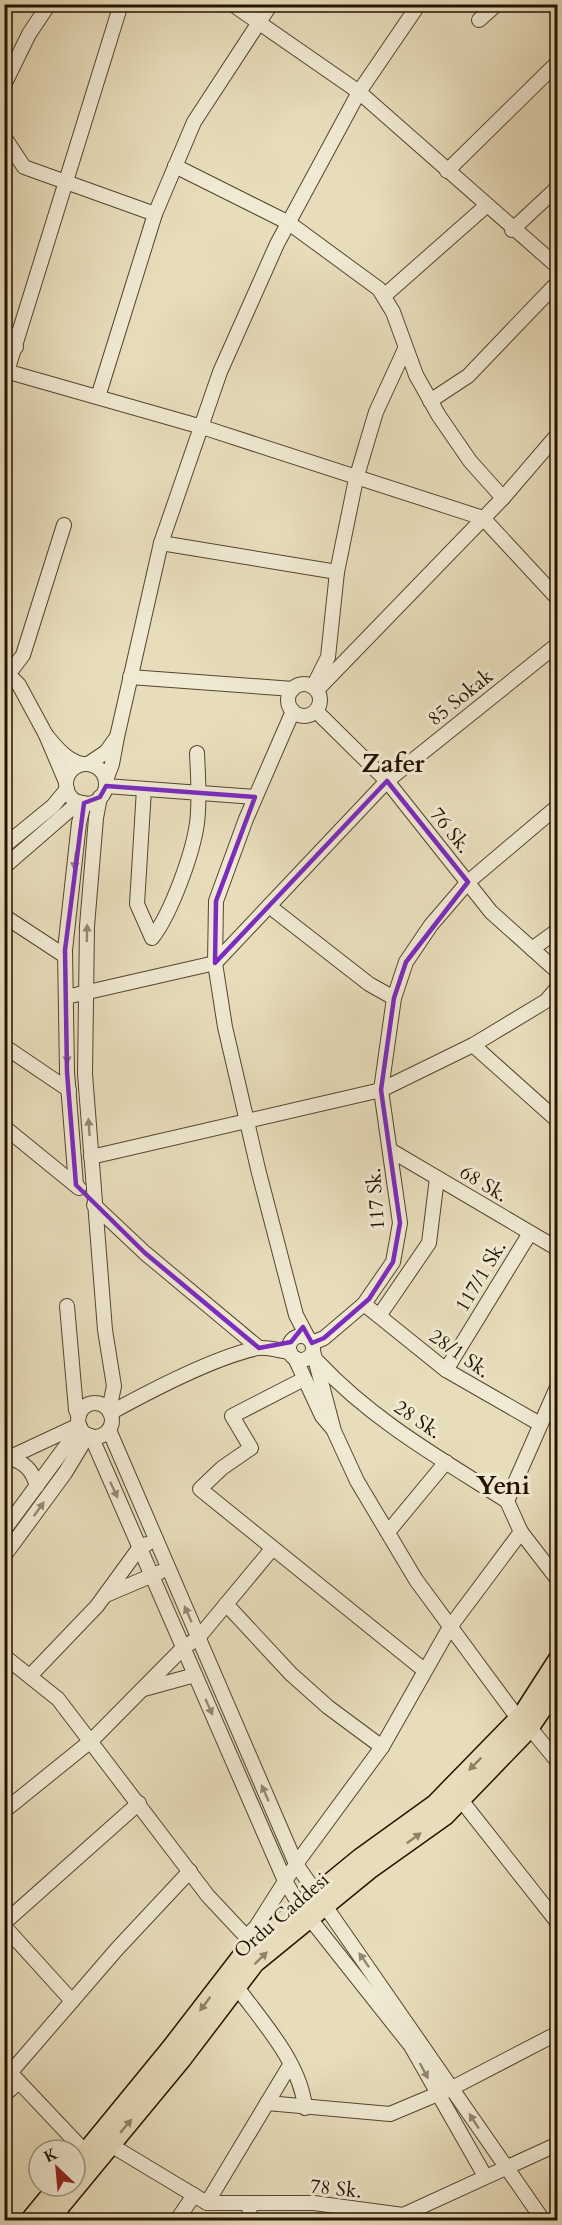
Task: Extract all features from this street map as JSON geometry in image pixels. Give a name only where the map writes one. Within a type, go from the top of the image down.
[{"type":"main road","name":"Ordu Caddesi","points":[[87,2159],[237,1987],[255,1963],[305,1912],[435,1804],[524,1723],[558,1659]]},
{"type":"main road","name":"Ordu Caddesi","points":[[322,1899],[445,1816],[558,1686]]},
{"type":"main road","name":"Ordu Caddesi","points":[[104,2141],[250,1941],[305,1912]]},
{"type":"main road","points":[[30,2220],[48,2198]]},
{"type":"main road","name":"Ordu Caddesi","points":[[49,2220],[63,2198]]},
{"type":"street","points":[[4,85],[29,34],[49,4]]},
{"type":"street","points":[[121,4],[7,375],[98,397],[202,427],[356,479],[483,518],[558,599]]},
{"type":"street","points":[[232,4],[359,92],[512,230],[558,267]]},
{"type":"street","points":[[98,397],[155,214],[194,122],[271,4]]},
{"type":"street","points":[[479,20],[497,4]]},
{"type":"street","points":[[8,1459],[83,1428],[102,1435],[109,1430],[112,1421],[110,1412],[114,1386],[105,1330],[85,1074],[87,926],[96,818],[112,764],[161,543],[220,372],[289,223],[359,92],[415,6]]},
{"type":"street","points":[[447,171],[558,62]]},
{"type":"street","points":[[4,136],[24,167],[155,214]]},
{"type":"street","points":[[175,166],[289,223],[372,282],[384,296],[405,349],[430,401],[470,461],[503,498]]},
{"type":"street","points":[[512,230],[558,187]]},
{"type":"street","points":[[384,296],[486,206]]},
{"type":"street","points":[[430,401],[468,376],[558,282]]},
{"type":"street","points":[[4,328],[16,347]]},
{"type":"street","points":[[293,711],[306,716],[316,711],[320,701],[315,689],[328,657],[337,572],[356,479],[376,412],[405,349]]},
{"type":"street","points":[[315,689],[503,498],[558,434]]},
{"type":"street","points":[[64,525],[23,655],[6,675],[20,685],[46,735],[70,796],[82,803]]},
{"type":"street","points":[[161,543],[337,572]]},
{"type":"street","name":"85 Sokak","points":[[215,963],[387,781],[558,644]]},
{"type":"street","points":[[130,677],[293,689],[303,684],[315,689]]},
{"type":"street","points":[[293,689],[288,698],[293,711],[255,797],[216,901],[215,963],[225,1028],[296,1315],[302,1348],[304,1379],[322,1416],[334,1431]]},
{"type":"street","name":"76 Sk.","points":[[316,711],[387,781],[491,912],[558,972]]},
{"type":"street","points":[[46,735],[62,754],[73,762],[100,769],[104,788]]},
{"type":"street","points":[[4,846],[53,806],[66,786],[71,770],[106,752],[117,737]]},
{"type":"street","points":[[144,789],[137,904],[152,938],[164,923],[172,906],[197,824],[197,753]]},
{"type":"street","points":[[4,867],[82,803],[104,788],[255,797]]},
{"type":"street","points":[[76,1185],[69,1090],[65,956],[82,803]]},
{"type":"street","name":"117 Sk.","points":[[110,1412],[175,1380],[264,1348],[302,1348],[324,1338],[363,1304],[393,1262],[400,1223],[381,1090],[394,998],[406,962],[431,925],[468,882],[558,806]]},
{"type":"street","points":[[269,906],[369,984],[394,998]]},
{"type":"street","points":[[4,916],[65,956]]},
{"type":"street","points":[[532,949],[558,930]]},
{"type":"street","points":[[66,997],[215,963]]},
{"type":"street","points":[[91,1157],[381,1090],[473,1045],[546,1001],[558,987]]},
{"type":"street","points":[[473,1045],[558,1121]]},
{"type":"street","points":[[4,1046],[69,1090]]},
{"type":"street","points":[[4,1127],[76,1185],[95,1207],[145,1253],[264,1348]]},
{"type":"street","name":"68 Sk.","points":[[390,1150],[558,1249]]},
{"type":"street","points":[[379,1317],[429,1243],[437,1178]]},
{"type":"street","name":"117/1 Sk.","points":[[446,1370],[530,1233]]},
{"type":"street","name":"28/1 Sk.","points":[[363,1304],[446,1370],[540,1424]]},
{"type":"street","points":[[67,1306],[76,1410],[140,1547],[285,1881],[305,1912],[411,2046],[485,2176]]},
{"type":"street","points":[[302,1348],[334,1431],[357,1480],[416,1580],[524,1723],[558,1762]]},
{"type":"street","name":"28 Sk.","points":[[302,1348],[334,1379],[390,1426],[507,1501]]},
{"type":"street","points":[[304,1379],[232,1416],[251,1448],[222,1468],[200,1489],[424,1670]]},
{"type":"street","points":[[558,1385],[507,1501],[521,1532],[558,1580]]},
{"type":"street","points":[[4,1556],[65,1473],[83,1428],[83,1408],[94,1403],[102,1405],[110,1412]]},
{"type":"street","points":[[4,1530],[83,1428]]},
{"type":"street","points":[[109,1430],[296,1864],[452,2088],[506,2170],[543,2220]]},
{"type":"street","points":[[8,1459],[28,1468],[37,1486]]},
{"type":"street","points":[[388,1532],[446,1462]]},
{"type":"street","points":[[4,1656],[58,1699],[92,1740],[208,1896],[250,1941],[256,1927],[296,1864],[382,1747],[450,1627],[521,1532]]},
{"type":"street","points":[[30,1676],[97,1606],[140,1547],[156,1540]]},
{"type":"street","points":[[4,1811],[92,1740],[183,1648],[198,1638],[272,1549]]},
{"type":"street","points":[[104,1596],[168,1569]]},
{"type":"street","points":[[226,1604],[291,1674],[328,1707],[382,1747]]},
{"type":"street","points":[[141,1690],[195,1675]]},
{"type":"street","points":[[460,1800],[558,1923]]},
{"type":"street","points":[[72,2001],[4,1924],[139,1803]]},
{"type":"street","points":[[4,2095],[11,2074],[72,2001],[190,1871]]},
{"type":"street","points":[[237,1987],[290,2065],[304,2092],[305,2108]]},
{"type":"street","points":[[267,2103],[390,2115],[452,2088],[558,2033]]},
{"type":"street","points":[[104,2141],[207,2203],[290,2065]]},
{"type":"street","points":[[11,2074],[67,2138]]},
{"type":"street","name":"78 Sk.","points":[[207,2203],[314,2203],[402,2218],[485,2176],[506,2170],[558,2144]]},
{"type":"street","points":[[177,2220],[194,2195]]},
{"type":"street","points":[[249,2220],[250,2203]]},
{"type":"highlighted area","points":[[387,781],[468,882],[406,962],[394,998],[381,1090],[400,1223],[393,1262],[369,1299],[324,1338],[312,1343],[303,1327],[291,1342],[259,1348],[145,1253],[76,1185],[67,1072],[65,950],[84,803],[100,797],[106,786],[255,797],[216,901],[215,963]]},
{"type":"district","name":"Zafer","points":[[393,763]]},
{"type":"district","name":"Yeni","points":[[503,1485]]}]
